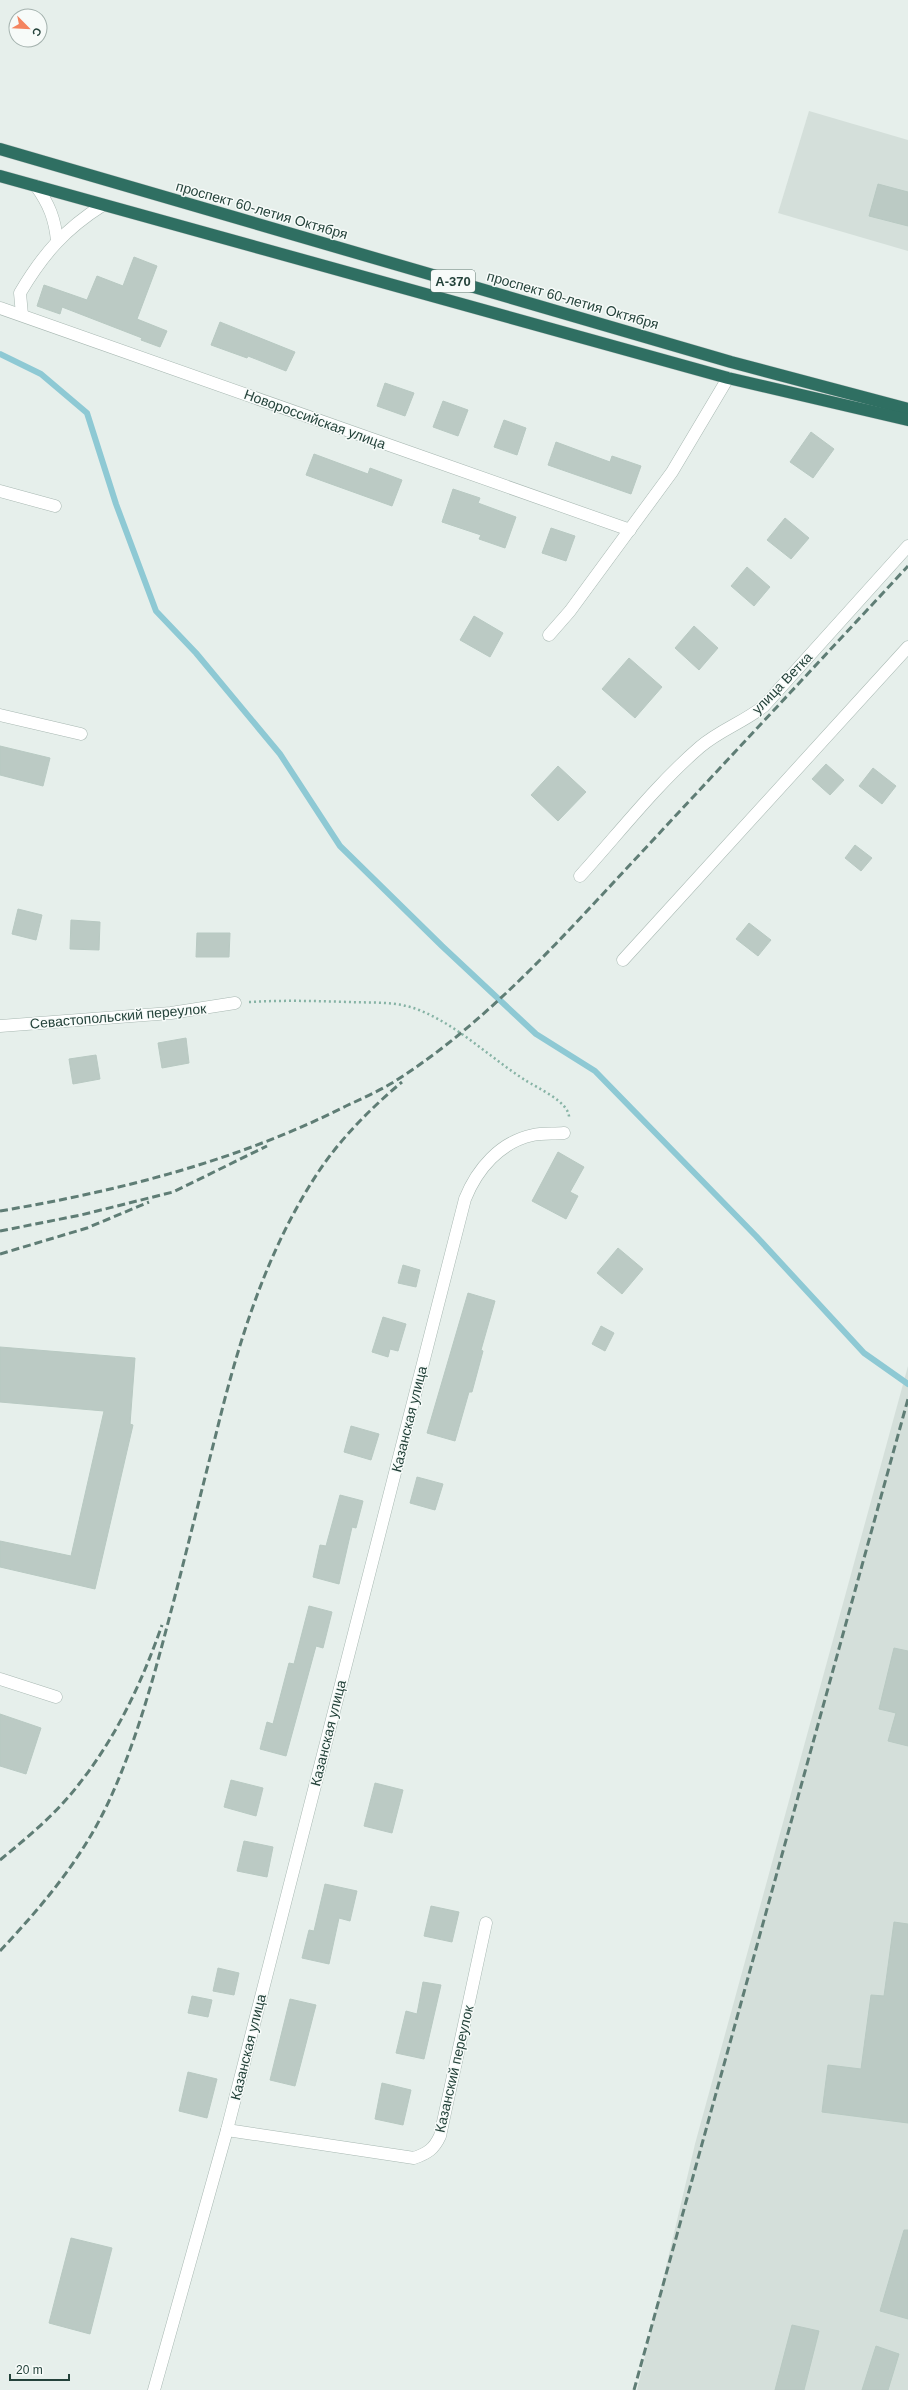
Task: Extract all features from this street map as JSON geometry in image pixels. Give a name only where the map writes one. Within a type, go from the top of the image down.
[{"type":"highway","name":"проспект 60-летия Октября","points":[[0,150],[731,362],[908,409]]},
{"type":"highway","name":"А-370","points":[[0,176],[728,378],[908,420]]},
{"type":"street","points":[[36,186],[48,203],[53,217],[57,241]]},
{"type":"street","points":[[22,315],[20,293],[57,241],[77,221],[103,205]]},
{"type":"street","name":"Новороссийская улица","points":[[0,308],[630,530]]},
{"type":"street","points":[[549,635],[570,611],[672,472],[728,378]]},
{"type":"street","points":[[0,491],[55,506]]},
{"type":"street","name":"улица Ветка","points":[[580,876],[670,775],[701,746],[720,731],[746,720],[764,706],[908,546]]},
{"type":"street","points":[[623,960],[908,647]]},
{"type":"street","points":[[0,715],[80,734]]},
{"type":"street","name":"Севастопольский переулок","points":[[0,1026],[171,1013],[235,1003]]},
{"type":"street","name":"Казанская улица","points":[[154,2390],[227,2130],[465,1199],[473,1181],[484,1165],[496,1154],[516,1141],[533,1135],[564,1133]]},
{"type":"street","points":[[0,1679],[56,1697]]},
{"type":"street","name":"Казанский переулок","points":[[227,2130],[414,2158],[426,2154],[434,2148],[440,2136],[461,2046],[486,1923]]},
{"type":"path","points":[[235,1003],[292,1000],[386,1003],[419,1010],[478,1044],[515,1074],[564,1105],[569,1115],[568,1125],[564,1133]]},
{"type":"shaded area","points":[[809,111],[908,140],[908,251],[778,213]]},
{"type":"shaded area","points":[[908,1366],[908,2390],[637,2390],[695,2144]]},
{"type":"building","points":[[878,184],[908,192],[908,226],[869,216]]},
{"type":"building","points":[[134,257],[157,266],[137,319],[167,331],[160,347],[141,340],[142,338],[62,307],[60,314],[37,306],[44,285],[87,300],[97,276],[123,286]]},
{"type":"building","points":[[220,322],[295,352],[286,371],[248,356],[247,358],[211,345]]},
{"type":"building","points":[[385,383],[414,393],[405,416],[377,406]]},
{"type":"building","points":[[443,401],[468,410],[458,436],[433,427]]},
{"type":"building","points":[[504,420],[526,428],[517,455],[494,447]]},
{"type":"building","points":[[811,432],[834,449],[813,478],[790,462]]},
{"type":"building","points":[[556,442],[610,462],[612,456],[641,466],[631,494],[548,465]]},
{"type":"building","points":[[314,454],[368,474],[370,468],[402,480],[392,506],[306,475]]},
{"type":"building","points":[[453,489],[480,498],[478,503],[516,517],[505,548],[479,539],[481,535],[442,522]]},
{"type":"building","points":[[785,518],[809,538],[791,559],[767,540]]},
{"type":"building","points":[[551,528],[575,536],[566,561],[542,553]]},
{"type":"building","points":[[747,567],[770,587],[754,606],[731,586]]},
{"type":"building","points":[[474,616],[503,633],[490,657],[460,640]]},
{"type":"building","points":[[694,626],[718,648],[699,670],[675,648]]},
{"type":"building","points":[[629,658],[662,687],[635,718],[602,689]]},
{"type":"building","points":[[0,746],[50,758],[43,786],[0,775]]},
{"type":"building","points":[[826,764],[844,780],[830,795],[812,779]]},
{"type":"building","points":[[558,766],[586,792],[558,821],[531,795]]},
{"type":"building","points":[[873,768],[896,786],[882,804],[859,786]]},
{"type":"building","points":[[855,845],[872,858],[861,871],[845,858]]},
{"type":"building","points":[[18,909],[42,915],[36,940],[12,934]]},
{"type":"building","points":[[71,920],[100,922],[99,950],[70,949]]},
{"type":"building","points":[[749,923],[771,940],[758,956],[736,939]]},
{"type":"building","points":[[197,933],[230,933],[229,957],[196,957]]},
{"type":"building","points":[[186,1038],[189,1063],[162,1068],[158,1043]]},
{"type":"building","points":[[96,1055],[100,1079],[73,1084],[69,1059]]},
{"type":"building","points":[[558,1152],[584,1167],[570,1192],[578,1196],[566,1219],[532,1201]]},
{"type":"building","points":[[618,1248],[643,1269],[622,1294],[597,1273]]},
{"type":"building","points":[[403,1265],[420,1270],[416,1287],[398,1283]]},
{"type":"building","points":[[468,1293],[495,1301],[481,1350],[483,1351],[472,1392],[469,1392],[455,1441],[427,1433]]},
{"type":"building","points":[[383,1317],[406,1324],[398,1351],[390,1349],[388,1357],[372,1352]]},
{"type":"building","points":[[601,1326],[614,1333],[605,1351],[592,1344]]},
{"type":"building","points":[[0,1347],[135,1358],[130,1424],[133,1425],[95,1589],[0,1567],[0,1541],[71,1556],[104,1411],[0,1402]]},
{"type":"building","points":[[351,1426],[379,1434],[371,1460],[344,1452]]},
{"type":"building","points":[[417,1477],[443,1484],[435,1510],[410,1503]]},
{"type":"building","points":[[340,1495],[363,1501],[356,1528],[352,1527],[339,1584],[313,1577],[320,1545],[326,1546]]},
{"type":"building","points":[[309,1606],[332,1612],[323,1648],[316,1646],[286,1756],[260,1749],[267,1722],[273,1724],[289,1663],[294,1664]]},
{"type":"building","points":[[894,1648],[908,1651],[908,1746],[888,1741],[896,1713],[879,1709]]},
{"type":"building","points":[[0,1714],[41,1728],[26,1774],[0,1766]]},
{"type":"building","points":[[231,1780],[263,1788],[256,1816],[224,1807]]},
{"type":"building","points":[[375,1783],[403,1790],[392,1833],[364,1826]]},
{"type":"building","points":[[244,1841],[273,1847],[267,1877],[237,1871]]},
{"type":"building","points":[[325,1884],[357,1891],[350,1921],[339,1918],[329,1964],[302,1958],[309,1930],[314,1931]]},
{"type":"building","points":[[431,1906],[459,1912],[452,1942],[424,1936]]},
{"type":"building","points":[[894,1922],[908,1924],[908,2123],[822,2112],[828,2065],[861,2069],[871,1995],[884,1996]]},
{"type":"building","points":[[218,1968],[239,1973],[234,1995],[213,1991]]},
{"type":"building","points":[[423,1982],[441,1985],[424,2059],[396,2053],[406,2011],[417,2014]]},
{"type":"building","points":[[192,1996],[212,2000],[208,2017],[188,2013]]},
{"type":"building","points":[[290,1999],[316,2005],[295,2086],[270,2080]]},
{"type":"building","points":[[188,2072],[217,2079],[207,2118],[179,2111]]},
{"type":"building","points":[[382,2083],[411,2090],[403,2125],[375,2119]]},
{"type":"building","points":[[904,2230],[908,2230],[908,2319],[880,2311]]},
{"type":"building","points":[[71,2238],[112,2248],[90,2334],[49,2323]]},
{"type":"building","points":[[792,2325],[819,2331],[804,2390],[775,2390]]},
{"type":"building","points":[[876,2346],[899,2354],[888,2390],[862,2390]]},
{"type":"waterway","points":[[0,354],[41,374],[87,413],[116,504],[156,611],[196,653],[280,754],[340,846],[442,946],[536,1034],[595,1071],[756,1236],[864,1353],[908,1384]]},
{"type":"railway","points":[[0,1211],[89,1194],[177,1172],[263,1143],[369,1095],[392,1083],[427,1059],[461,1033],[493,1005],[554,946],[908,566]]},
{"type":"railway","points":[[0,1951],[46,1899],[74,1862],[98,1822],[120,1776],[138,1726],[154,1674],[226,1396],[245,1329],[270,1263],[284,1232],[319,1171],[337,1146],[379,1102],[402,1082]]},
{"type":"railway","points":[[0,1231],[81,1215],[173,1192],[267,1146]]},
{"type":"railway","points":[[0,1254],[87,1228],[149,1202]]},
{"type":"railway","points":[[634,2390],[908,1399]]},
{"type":"railway","points":[[0,1860],[52,1815],[93,1766],[117,1728],[137,1688],[162,1625]]}]
